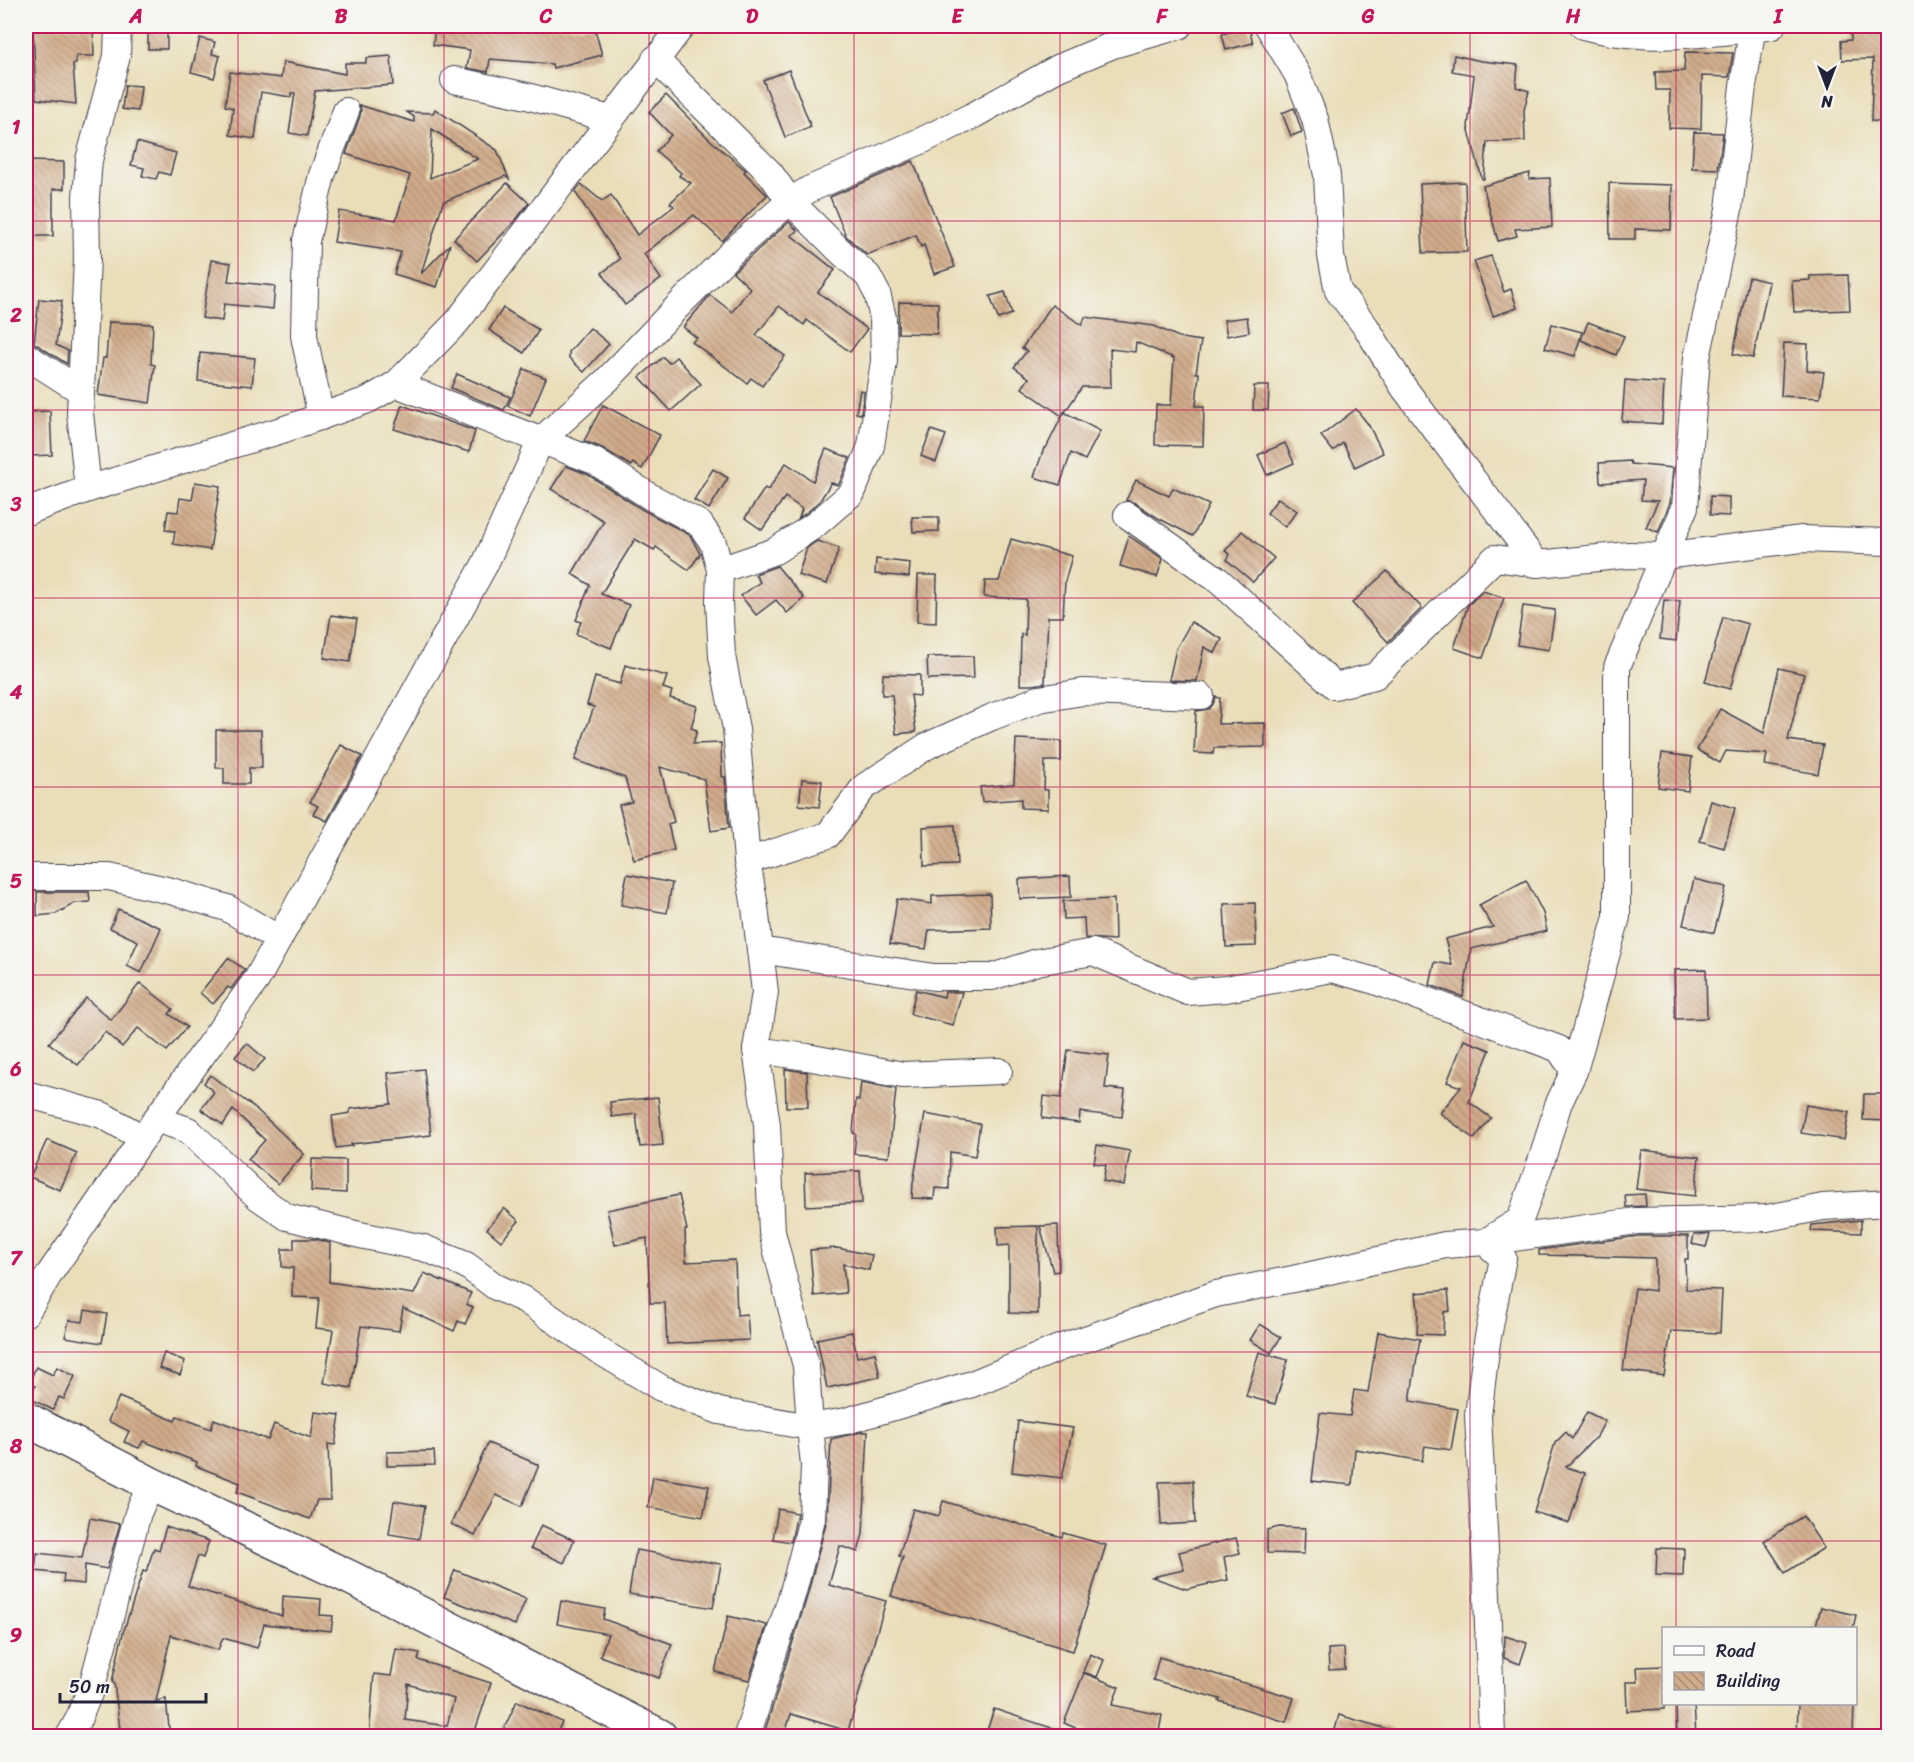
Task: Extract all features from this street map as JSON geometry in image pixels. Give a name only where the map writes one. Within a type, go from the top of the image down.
[{"type":"main road","points":[[26,1419],[151,1484],[351,1578],[660,1737]]},
{"type":"street","points":[[88,489],[80,413],[87,259],[86,197],[89,160],[117,56],[118,26]]},
{"type":"street","points":[[26,512],[88,489],[321,417],[368,400],[396,384],[457,322],[681,26]]},
{"type":"street","points":[[26,1313],[50,1273],[149,1128],[258,979],[485,564],[542,440],[607,380],[734,250],[790,201],[810,189],[943,130],[1058,68],[1113,45],[1179,26]]},
{"type":"street","points":[[1268,26],[1297,74],[1315,119],[1327,175],[1331,256],[1338,291],[1366,327],[1404,388],[1537,564]]},
{"type":"street","points":[[1485,1242],[1520,1220],[1558,1105],[1574,1071],[1617,917],[1617,667],[1685,507],[1696,358],[1729,209],[1743,86],[1760,27],[1649,36],[1607,33],[1583,26]]},
{"type":"street","points":[[655,60],[770,173],[790,201],[868,276],[877,293],[883,318],[884,361],[871,446],[852,493],[815,525],[775,551],[720,570]]},
{"type":"street","points":[[454,80],[527,96],[610,119]]},
{"type":"street","points":[[321,417],[304,336],[306,241],[322,175],[346,111]]},
{"type":"street","points":[[26,356],[81,391]]},
{"type":"street","points":[[396,384],[594,461],[651,497],[700,524],[713,543],[720,570],[722,656],[736,729],[747,861],[765,992],[756,1050],[767,1125],[772,1232],[806,1366],[814,1464],[812,1519],[793,1592],[747,1737]]},
{"type":"street","points":[[1127,515],[1218,580],[1335,686],[1375,676],[1495,558],[1537,564],[1629,555],[1664,556],[1802,539],[1888,542]]},
{"type":"street","points":[[747,861],[828,835],[864,787],[927,746],[1039,699],[1083,692],[1201,696]]},
{"type":"street","points":[[26,877],[109,877],[171,891],[227,908],[279,939]]},
{"type":"street","points":[[760,950],[934,977],[992,977],[1038,962],[1093,952],[1188,992],[1226,989],[1332,969],[1375,981],[1559,1049],[1574,1071]]},
{"type":"street","points":[[756,1050],[807,1056],[903,1076],[999,1071]]},
{"type":"street","points":[[26,1094],[149,1128],[188,1130],[258,1197],[287,1217],[424,1248],[466,1265],[496,1287],[525,1300],[598,1350],[661,1388],[718,1411],[810,1427],[846,1421],[972,1384],[1059,1348],[1216,1294],[1445,1245],[1485,1242],[1636,1221],[1767,1218],[1823,1207],[1888,1203]]},
{"type":"street","points":[[1485,1242],[1503,1258],[1487,1342],[1478,1416],[1492,1737]]},
{"type":"street","points":[[69,1737],[92,1686],[138,1513],[151,1484]]},
{"type":"building","points":[[93,26],[94,56],[76,56],[76,64],[73,64],[76,104],[36,99],[33,27]]},
{"type":"building","points":[[148,26],[167,26],[167,49],[148,49]]},
{"type":"building","points":[[435,26],[475,29],[475,26],[594,26],[602,55],[553,68],[552,64],[490,59],[488,72],[467,68],[470,50],[433,45]]},
{"type":"building","points":[[1851,26],[1888,26],[1888,122],[1871,121],[1873,59],[1842,60],[1841,41],[1851,40]]},
{"type":"building","points":[[1249,27],[1253,43],[1226,50],[1222,34]]},
{"type":"building","points":[[200,38],[215,42],[212,54],[220,56],[214,78],[191,72]]},
{"type":"building","points":[[1685,52],[1733,53],[1729,77],[1702,76],[1701,129],[1669,128],[1670,90],[1656,90],[1655,72],[1684,71]]},
{"type":"building","points":[[1454,55],[1518,65],[1516,87],[1529,91],[1524,110],[1525,141],[1487,142],[1484,179],[1482,179],[1468,127],[1474,75],[1452,71]]},
{"type":"building","points":[[391,56],[393,85],[315,91],[307,136],[289,133],[295,93],[291,93],[291,97],[261,92],[255,139],[230,135],[233,108],[225,106],[230,72],[281,78],[283,62],[345,74],[345,63],[366,63],[366,58]]},
{"type":"building","points":[[789,70],[811,127],[785,137],[763,80]]},
{"type":"building","points":[[125,85],[141,86],[138,111],[122,109]]},
{"type":"building","points":[[666,95],[709,139],[746,170],[744,172],[767,195],[722,241],[694,215],[644,254],[661,279],[625,305],[602,273],[620,259],[575,192],[581,184],[602,201],[611,195],[637,235],[674,206],[670,203],[691,183],[679,176],[681,173],[656,151],[671,135],[649,112]]},
{"type":"building","points":[[359,105],[414,122],[414,117],[407,112],[433,113],[435,109],[497,150],[509,179],[505,176],[443,202],[421,274],[450,244],[437,287],[394,274],[401,252],[334,242],[339,211],[396,220],[410,175],[346,154],[361,109]],"holes":[[[432,129],[478,159],[430,178]]]},
{"type":"building","points":[[1294,108],[1302,132],[1291,136],[1282,113]]},
{"type":"building","points":[[1694,132],[1723,133],[1718,169],[1692,168]]},
{"type":"building","points":[[137,142],[176,153],[170,175],[159,172],[156,179],[142,176],[144,168],[131,165]]},
{"type":"building","points":[[26,161],[64,162],[64,189],[53,189],[53,236],[26,236]]},
{"type":"building","points":[[913,161],[955,267],[934,274],[924,245],[921,247],[916,235],[867,255],[846,236],[830,197]]},
{"type":"building","points":[[1530,173],[1529,179],[1550,178],[1552,227],[1515,229],[1517,236],[1498,241],[1483,186]]},
{"type":"building","points":[[1465,182],[1467,252],[1423,253],[1420,184]]},
{"type":"building","points":[[507,183],[529,203],[477,261],[454,239]]},
{"type":"building","points":[[1609,183],[1672,185],[1671,230],[1635,229],[1635,239],[1610,239]]},
{"type":"building","points":[[789,222],[798,231],[791,235],[835,270],[818,292],[867,329],[850,352],[807,320],[804,325],[779,306],[756,335],[785,356],[762,386],[751,378],[747,383],[692,342],[697,338],[683,327],[710,295],[732,312],[750,288],[733,272]]},
{"type":"building","points":[[1491,256],[1504,292],[1511,289],[1517,308],[1493,316],[1474,261]]},
{"type":"building","points":[[211,260],[231,263],[228,281],[275,286],[273,309],[224,304],[222,321],[202,318]]},
{"type":"building","points":[[1848,275],[1850,310],[1794,312],[1792,281],[1810,280],[1810,276]]},
{"type":"building","points":[[1749,277],[1769,282],[1753,358],[1733,354]]},
{"type":"building","points":[[1005,292],[1012,314],[998,319],[990,296]]},
{"type":"building","points":[[39,299],[62,301],[56,345],[68,351],[67,364],[34,343]]},
{"type":"building","points":[[899,302],[938,303],[937,334],[898,333]]},
{"type":"building","points":[[1052,305],[1082,325],[1085,317],[1154,326],[1181,338],[1201,341],[1196,373],[1199,373],[1196,406],[1204,406],[1203,446],[1155,445],[1156,405],[1171,405],[1174,358],[1136,342],[1135,352],[1110,349],[1111,387],[1082,387],[1062,416],[1022,388],[1029,378],[1014,367],[1027,351],[1022,348]]},
{"type":"building","points":[[503,308],[539,330],[524,353],[489,330]]},
{"type":"building","points":[[1247,317],[1249,332],[1227,336],[1224,320]]},
{"type":"building","points":[[109,322],[153,324],[151,364],[155,365],[150,403],[98,395],[103,358],[106,358]]},
{"type":"building","points":[[1588,322],[1624,336],[1616,355],[1581,340]]},
{"type":"building","points":[[1552,324],[1582,332],[1575,356],[1545,348]]},
{"type":"building","points":[[590,328],[609,344],[584,372],[569,358],[569,352]]},
{"type":"building","points":[[1784,343],[1808,344],[1807,370],[1824,372],[1820,398],[1781,396]]},
{"type":"building","points":[[200,353],[255,358],[252,386],[198,381]]},
{"type":"building","points":[[663,357],[669,363],[676,357],[701,384],[671,411],[640,377]]},
{"type":"building","points":[[524,369],[546,378],[530,416],[508,406]]},
{"type":"building","points":[[457,374],[510,397],[504,410],[451,388]]},
{"type":"building","points":[[1625,380],[1664,383],[1662,424],[1622,421]]},
{"type":"building","points":[[1254,386],[1269,386],[1268,410],[1253,410]]},
{"type":"building","points":[[860,390],[864,391],[861,414],[856,413]]},
{"type":"building","points":[[402,405],[475,431],[469,452],[394,429]]},
{"type":"building","points":[[603,405],[660,435],[642,469],[633,463],[631,466],[602,448],[584,441]]},
{"type":"building","points":[[1356,409],[1368,424],[1383,453],[1355,467],[1343,443],[1333,451],[1321,436]]},
{"type":"building","points":[[50,411],[52,455],[31,456],[29,412]]},
{"type":"building","points":[[1064,412],[1100,431],[1085,460],[1071,453],[1060,485],[1034,477],[1044,448]]},
{"type":"building","points":[[931,430],[946,435],[936,462],[921,456]]},
{"type":"building","points":[[1285,443],[1294,463],[1267,475],[1258,455]]},
{"type":"building","points":[[826,449],[850,458],[839,484],[831,483],[819,502],[799,518],[802,509],[785,497],[762,530],[745,518],[765,488],[768,490],[786,463],[813,481]]},
{"type":"building","points":[[1630,461],[1631,464],[1673,468],[1670,503],[1658,532],[1646,527],[1658,501],[1641,500],[1643,480],[1600,483],[1599,463]]},
{"type":"building","points":[[566,466],[587,474],[643,510],[690,535],[700,554],[689,570],[656,547],[654,550],[635,539],[601,594],[629,605],[611,648],[576,634],[581,622],[576,620],[590,585],[572,574],[604,521],[551,489]]},
{"type":"building","points":[[713,469],[728,478],[709,509],[694,500]]},
{"type":"building","points":[[1136,480],[1169,496],[1173,488],[1209,505],[1193,536],[1126,500]]},
{"type":"building","points":[[195,482],[220,486],[210,550],[173,544],[175,531],[165,530],[168,511],[178,512],[180,498],[192,500]]},
{"type":"building","points":[[1710,496],[1729,497],[1729,516],[1710,515]]},
{"type":"building","points":[[1278,498],[1297,511],[1285,527],[1267,513]]},
{"type":"building","points":[[912,517],[939,517],[939,531],[913,532]]},
{"type":"building","points":[[1242,531],[1274,558],[1253,582],[1227,560],[1230,554],[1225,551]]},
{"type":"building","points":[[1129,536],[1163,559],[1157,577],[1120,566]]},
{"type":"building","points":[[1011,539],[1072,556],[1065,581],[1063,617],[1048,617],[1045,683],[1020,685],[1021,634],[1025,635],[1026,599],[984,597],[985,581],[999,581]]},
{"type":"building","points":[[817,541],[839,548],[827,584],[798,575],[807,548]]},
{"type":"building","points":[[876,559],[910,563],[909,577],[875,574]]},
{"type":"building","points":[[777,566],[804,598],[787,613],[776,600],[756,615],[741,596],[760,582],[755,575]]},
{"type":"building","points":[[1387,571],[1422,608],[1388,642],[1352,603]]},
{"type":"building","points":[[918,575],[937,575],[936,623],[917,622]]},
{"type":"building","points":[[1483,591],[1504,598],[1483,658],[1454,648],[1468,605]]},
{"type":"building","points":[[1664,600],[1680,601],[1676,641],[1660,639]]},
{"type":"building","points":[[1523,606],[1555,610],[1549,650],[1517,645]]},
{"type":"building","points":[[331,615],[357,619],[350,662],[324,658]]},
{"type":"building","points":[[1723,617],[1748,624],[1730,689],[1705,682]]},
{"type":"building","points":[[1191,622],[1222,639],[1215,653],[1204,647],[1197,681],[1169,680],[1176,649]]},
{"type":"building","points":[[973,656],[974,678],[928,679],[927,657]]},
{"type":"building","points":[[625,665],[667,676],[663,688],[672,691],[670,698],[697,706],[691,728],[697,730],[693,744],[721,743],[722,777],[725,777],[729,828],[711,831],[704,779],[660,767],[674,822],[668,824],[674,850],[634,860],[619,805],[632,802],[625,778],[575,760],[594,707],[587,705],[595,677],[620,684]]},
{"type":"building","points":[[1779,668],[1804,674],[1788,740],[1823,745],[1818,774],[1765,765],[1767,754],[1726,751],[1720,763],[1697,750],[1720,709],[1764,733]]},
{"type":"building","points":[[883,674],[920,675],[920,696],[911,695],[916,732],[896,734],[892,695],[882,695]]},
{"type":"building","points":[[1216,697],[1220,698],[1218,724],[1265,723],[1265,747],[1214,748],[1213,754],[1194,753],[1196,711],[1209,709]]},
{"type":"building","points":[[216,730],[261,730],[262,768],[249,768],[249,784],[224,784],[224,768],[216,768]]},
{"type":"building","points":[[1016,739],[1061,741],[1061,761],[1045,761],[1044,790],[1048,790],[1048,809],[1021,808],[1021,799],[982,802],[980,787],[1014,784]]},
{"type":"building","points":[[341,745],[362,756],[327,821],[313,814],[318,806],[310,802]]},
{"type":"building","points":[[1662,753],[1692,757],[1688,791],[1658,787]]},
{"type":"building","points":[[802,779],[822,781],[819,807],[799,805]]},
{"type":"building","points":[[1711,801],[1735,808],[1724,848],[1700,841]]},
{"type":"building","points":[[955,825],[957,865],[924,866],[923,827]]},
{"type":"building","points":[[627,874],[672,883],[667,913],[621,905]]},
{"type":"building","points":[[1070,876],[1071,897],[1020,899],[1019,879]]},
{"type":"building","points":[[1694,879],[1726,887],[1714,933],[1683,925]]},
{"type":"building","points":[[1526,880],[1543,913],[1547,931],[1471,949],[1463,997],[1430,985],[1435,962],[1452,965],[1445,939],[1493,927],[1479,905]]},
{"type":"building","points":[[37,892],[89,892],[90,902],[75,903],[56,914],[37,916]]},
{"type":"building","points":[[990,894],[991,928],[929,930],[926,949],[890,944],[897,899],[932,904],[932,896]]},
{"type":"building","points":[[1114,899],[1115,940],[1085,938],[1084,918],[1064,919],[1063,901]]},
{"type":"building","points":[[1255,903],[1256,946],[1226,947],[1224,904]]},
{"type":"building","points":[[118,909],[161,928],[141,973],[127,966],[138,941],[110,928]]},
{"type":"building","points":[[228,958],[245,970],[231,989],[228,987],[213,1004],[200,993]]},
{"type":"building","points":[[1706,969],[1707,1018],[1675,1019],[1674,970]]},
{"type":"building","points":[[140,983],[173,1009],[169,1014],[187,1027],[167,1051],[138,1028],[122,1047],[105,1032],[78,1065],[49,1043],[86,998],[111,1020]]},
{"type":"building","points":[[916,990],[944,997],[945,992],[962,992],[953,1025],[910,1014]]},
{"type":"building","points":[[1464,1040],[1490,1050],[1469,1102],[1491,1118],[1474,1139],[1440,1113],[1461,1087],[1447,1082]]},
{"type":"building","points":[[247,1043],[265,1059],[253,1072],[235,1057]]},
{"type":"building","points":[[1068,1050],[1109,1055],[1105,1088],[1125,1090],[1122,1117],[1080,1112],[1079,1123],[1042,1118],[1044,1096],[1061,1098]]},
{"type":"building","points":[[424,1069],[431,1135],[351,1144],[352,1146],[336,1148],[332,1116],[350,1113],[350,1109],[391,1104],[388,1073]]},
{"type":"building","points":[[785,1069],[807,1072],[808,1107],[786,1107]]},
{"type":"building","points":[[210,1075],[255,1108],[304,1154],[278,1184],[248,1159],[265,1140],[233,1110],[223,1125],[201,1109],[214,1092],[204,1083]]},
{"type":"building","points":[[861,1082],[896,1089],[889,1157],[854,1154],[856,1099],[859,1100]]},
{"type":"building","points":[[1864,1094],[1888,1094],[1888,1121],[1863,1120]]},
{"type":"building","points":[[658,1097],[663,1145],[640,1147],[636,1114],[612,1117],[610,1102]]},
{"type":"building","points":[[1806,1105],[1849,1112],[1844,1140],[1801,1133]]},
{"type":"building","points":[[925,1114],[980,1124],[975,1156],[950,1152],[949,1189],[935,1188],[934,1199],[912,1198]]},
{"type":"building","points":[[47,1140],[77,1153],[60,1190],[30,1177]]},
{"type":"building","points":[[1097,1145],[1130,1151],[1124,1185],[1103,1181],[1106,1165],[1094,1163]]},
{"type":"building","points":[[1641,1150],[1699,1157],[1695,1196],[1636,1189]]},
{"type":"building","points":[[312,1159],[346,1160],[346,1193],[311,1191]]},
{"type":"building","points":[[860,1171],[862,1203],[806,1206],[805,1173]]},
{"type":"building","points":[[1645,1194],[1646,1206],[1626,1207],[1625,1195]]},
{"type":"building","points":[[679,1195],[687,1230],[685,1230],[686,1262],[735,1260],[737,1315],[747,1314],[749,1340],[667,1344],[665,1303],[650,1303],[647,1238],[615,1245],[607,1210]]},
{"type":"building","points":[[504,1208],[519,1221],[501,1241],[487,1229]]},
{"type":"building","points":[[1861,1220],[1861,1233],[1811,1231],[1812,1225]]},
{"type":"building","points":[[1058,1225],[1059,1271],[1053,1272],[1040,1226]]},
{"type":"building","points":[[1038,1226],[1038,1314],[1009,1313],[1009,1245],[998,1246],[997,1227]]},
{"type":"building","points":[[1710,1234],[1706,1247],[1692,1244],[1694,1235]]},
{"type":"building","points":[[1638,1236],[1688,1236],[1688,1259],[1685,1259],[1686,1289],[1722,1290],[1720,1333],[1671,1331],[1664,1376],[1623,1370],[1635,1288],[1655,1291],[1655,1258],[1539,1255],[1539,1250]]},
{"type":"building","points":[[294,1239],[315,1239],[330,1243],[329,1282],[414,1294],[424,1273],[471,1293],[466,1304],[473,1307],[465,1324],[458,1321],[454,1331],[403,1308],[399,1331],[361,1326],[351,1388],[324,1383],[333,1330],[316,1328],[319,1298],[292,1297],[293,1268],[282,1267],[282,1249],[294,1249]]},
{"type":"building","points":[[837,1248],[872,1255],[869,1270],[843,1264],[846,1293],[814,1296],[810,1250]]},
{"type":"building","points":[[1448,1290],[1450,1311],[1444,1312],[1443,1335],[1417,1334],[1416,1293]]},
{"type":"building","points":[[85,1310],[107,1314],[102,1343],[65,1337],[69,1320],[83,1322]]},
{"type":"building","points":[[1260,1324],[1281,1337],[1271,1353],[1250,1340]]},
{"type":"building","points":[[852,1332],[857,1357],[875,1353],[880,1377],[827,1388],[817,1339]]},
{"type":"building","points":[[1378,1332],[1420,1339],[1410,1401],[1458,1409],[1451,1450],[1425,1446],[1422,1461],[1355,1449],[1352,1485],[1312,1481],[1320,1413],[1350,1416],[1354,1390],[1368,1392]]},
{"type":"building","points":[[1259,1352],[1288,1360],[1275,1404],[1246,1396]]},
{"type":"building","points":[[164,1353],[185,1361],[180,1375],[159,1368]]},
{"type":"building","points":[[36,1367],[53,1375],[57,1367],[75,1376],[64,1399],[59,1397],[53,1410],[29,1398],[35,1386],[29,1383]]},
{"type":"building","points":[[119,1397],[175,1421],[177,1416],[211,1429],[214,1419],[268,1440],[274,1424],[311,1438],[315,1412],[340,1415],[335,1445],[328,1444],[330,1500],[317,1500],[310,1519],[237,1492],[240,1483],[196,1466],[197,1462],[143,1441],[139,1448],[124,1442],[129,1431],[108,1421]]},
{"type":"building","points":[[1587,1412],[1605,1421],[1597,1436],[1566,1467],[1585,1473],[1569,1523],[1534,1512],[1555,1443],[1566,1432],[1572,1439]]},
{"type":"building","points":[[1018,1421],[1073,1428],[1062,1478],[1012,1472]]},
{"type":"building","points":[[868,1432],[863,1534],[858,1552],[840,1546],[829,1585],[886,1601],[848,1731],[791,1714],[784,1737],[763,1737],[807,1597],[827,1519],[831,1439]]},
{"type":"building","points":[[488,1443],[539,1465],[522,1506],[496,1495],[475,1536],[451,1524]]},
{"type":"building","points":[[434,1451],[435,1465],[387,1466],[387,1452]]},
{"type":"building","points":[[653,1477],[709,1486],[703,1517],[648,1507]]},
{"type":"building","points":[[1193,1481],[1195,1523],[1161,1525],[1159,1482]]},
{"type":"building","points":[[394,1501],[425,1506],[419,1539],[389,1534]]},
{"type":"building","points":[[943,1501],[1062,1537],[1063,1533],[1106,1545],[1073,1651],[891,1596],[903,1557],[899,1556],[913,1509],[939,1516]]},
{"type":"building","points":[[778,1509],[797,1513],[791,1542],[773,1539]]},
{"type":"building","points":[[1803,1516],[1824,1548],[1785,1573],[1764,1541]]},
{"type":"building","points":[[90,1518],[120,1524],[107,1569],[85,1565],[84,1584],[63,1582],[64,1574],[35,1571],[37,1553],[82,1558]]},
{"type":"building","points":[[541,1525],[574,1540],[564,1563],[531,1548]]},
{"type":"building","points":[[166,1527],[209,1541],[203,1558],[198,1556],[188,1586],[282,1616],[283,1596],[321,1599],[320,1615],[333,1616],[331,1631],[264,1624],[257,1648],[223,1638],[218,1650],[171,1635],[156,1701],[166,1699],[170,1737],[121,1737],[114,1683],[112,1682],[123,1633],[143,1571],[146,1572],[154,1548],[159,1550]]},
{"type":"building","points":[[1279,1527],[1305,1528],[1304,1554],[1267,1553],[1267,1530]]},
{"type":"building","points":[[1236,1538],[1240,1553],[1224,1557],[1228,1580],[1186,1589],[1152,1577],[1184,1570],[1179,1552]]},
{"type":"building","points":[[1657,1548],[1684,1549],[1683,1576],[1656,1575]]},
{"type":"building","points":[[636,1550],[721,1564],[713,1608],[629,1594]]},
{"type":"building","points":[[455,1570],[526,1599],[515,1625],[444,1597]]},
{"type":"building","points":[[561,1601],[605,1609],[603,1619],[672,1644],[659,1678],[600,1656],[608,1634],[557,1624]]},
{"type":"building","points":[[1821,1607],[1856,1615],[1853,1627],[1816,1627]]},
{"type":"building","points":[[728,1616],[767,1625],[749,1680],[715,1672]]},
{"type":"building","points":[[1505,1636],[1527,1643],[1520,1664],[1504,1658]]},
{"type":"building","points":[[1344,1648],[1345,1669],[1329,1670],[1328,1649]]},
{"type":"building","points":[[396,1649],[420,1653],[418,1660],[491,1683],[473,1737],[369,1737],[374,1674],[391,1676]],"holes":[[[408,1684],[454,1699],[447,1726],[405,1720]]]},
{"type":"building","points":[[1090,1654],[1104,1660],[1097,1677],[1083,1672]]},
{"type":"building","points":[[1159,1657],[1294,1698],[1286,1722],[1219,1701],[1220,1699],[1153,1680]]},
{"type":"building","points":[[1662,1666],[1662,1705],[1664,1709],[1627,1711],[1626,1682],[1638,1682],[1637,1667]]},
{"type":"building","points":[[1084,1673],[1119,1687],[1112,1705],[1162,1715],[1158,1737],[1097,1737],[1064,1723]]},
{"type":"building","points":[[517,1701],[562,1722],[555,1737],[500,1737]]},
{"type":"building","points":[[1676,1705],[1694,1705],[1696,1737],[1677,1737]]},
{"type":"building","points":[[1798,1705],[1854,1705],[1853,1737],[1797,1737]]},
{"type":"building","points":[[994,1709],[1067,1733],[1067,1737],[985,1737]]},
{"type":"building","points":[[1339,1715],[1398,1732],[1397,1737],[1333,1737]]}]
